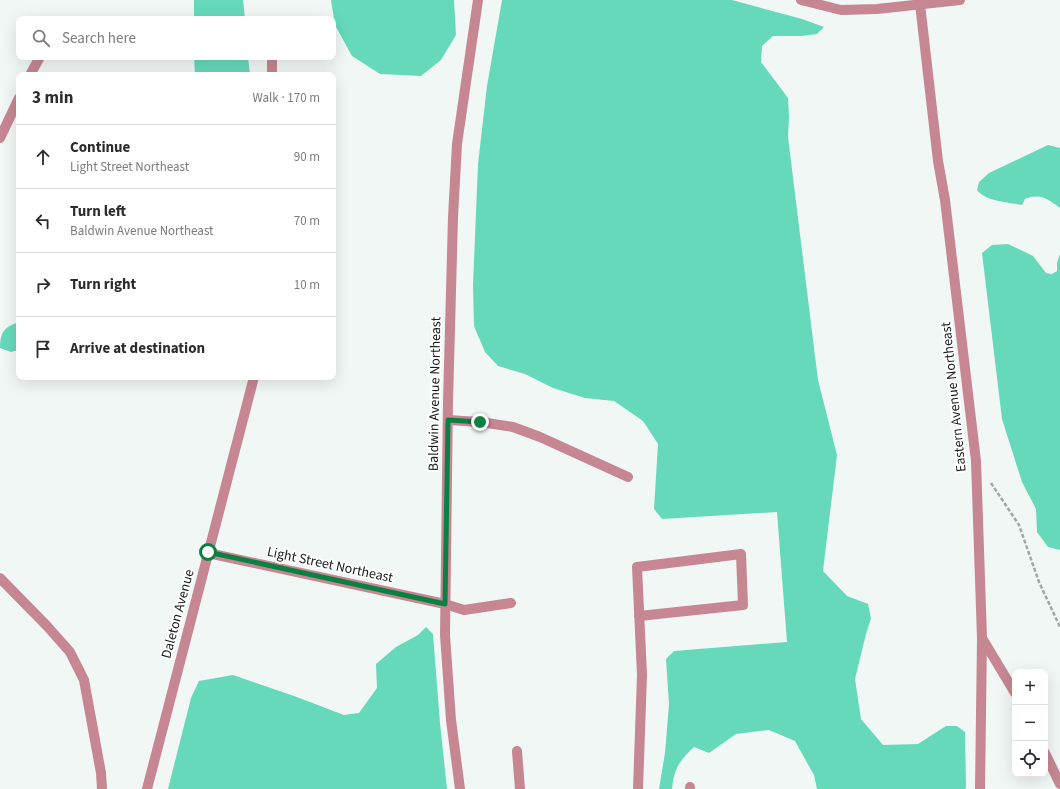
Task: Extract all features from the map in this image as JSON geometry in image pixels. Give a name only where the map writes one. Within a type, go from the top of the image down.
[{"type":"street","name":"Baldwin Avenue Northeast","points":[[460,789],[451,720],[445,635],[448,420],[453,217],[457,144],[478,0]]},
{"type":"street","points":[[801,0],[841,10],[877,9],[960,0]]},
{"type":"street","name":"Eastern Avenue Northeast","points":[[920,4],[938,161],[945,200],[976,461],[982,638],[980,789]]},
{"type":"street","points":[[32,72],[38,60]]},
{"type":"street","points":[[272,60],[272,72]]},
{"type":"street","points":[[0,138],[16,104]]},
{"type":"street","name":"Daleton Avenue","points":[[147,789],[253,380]]},
{"type":"street","points":[[448,420],[480,422],[512,427],[628,477]]},
{"type":"street","name":"Light Street Northeast","points":[[208,552],[445,604],[464,610],[511,603]]},
{"type":"street","points":[[638,789],[642,675],[639,616],[637,567],[740,554],[743,605],[639,616]]},
{"type":"street","points":[[0,578],[70,652],[84,680],[101,773],[102,789]]},
{"type":"street","points":[[982,638],[1012,688]]},
{"type":"street","points":[[516,751],[520,789]]},
{"type":"street","points":[[1048,759],[1060,784]]},
{"type":"path","points":[[989,480],[1019,526],[1039,582],[1060,627]]},
{"type":"green space","points":[[194,0],[243,0],[245,16],[194,16]]},
{"type":"green space","points":[[331,0],[454,0],[456,35],[441,60],[421,76],[380,74],[352,56],[336,27],[336,16],[334,16]]},
{"type":"green space","points":[[502,0],[732,0],[802,19],[824,27],[817,34],[801,36],[773,36],[762,46],[761,62],[788,98],[788,137],[818,380],[837,455],[823,571],[847,596],[868,604],[871,618],[855,679],[861,719],[883,745],[918,744],[946,726],[957,726],[965,732],[965,789],[817,789],[814,775],[795,741],[769,730],[736,734],[709,753],[694,747],[678,766],[674,776],[672,789],[659,789],[665,753],[669,704],[666,659],[674,651],[787,642],[777,512],[662,519],[654,509],[658,444],[643,421],[614,401],[585,398],[553,388],[525,374],[498,366],[485,352],[474,326],[473,285],[478,164],[487,86]]},
{"type":"green space","points":[[194,60],[248,60],[250,72],[195,72]]},
{"type":"green space","points":[[1048,145],[1060,148],[1060,208],[1048,200],[1040,197],[1030,197],[1025,199],[1022,205],[986,197],[977,190],[979,182],[989,173]]},
{"type":"green space","points":[[1008,244],[1033,256],[1046,273],[1052,274],[1057,271],[1057,263],[1060,254],[1060,550],[1048,547],[1037,532],[1036,509],[1022,482],[1002,419],[982,253],[992,245]]},
{"type":"green space","points":[[16,323],[16,351],[11,352],[0,348],[2,334],[6,328]]},
{"type":"green space","points":[[426,627],[433,634],[447,789],[168,789],[191,698],[199,681],[233,675],[344,715],[359,713],[377,688],[376,664],[396,647],[418,635]]},
{"type":"route","points":[[208,552],[445,604],[448,420],[480,422]]}]
